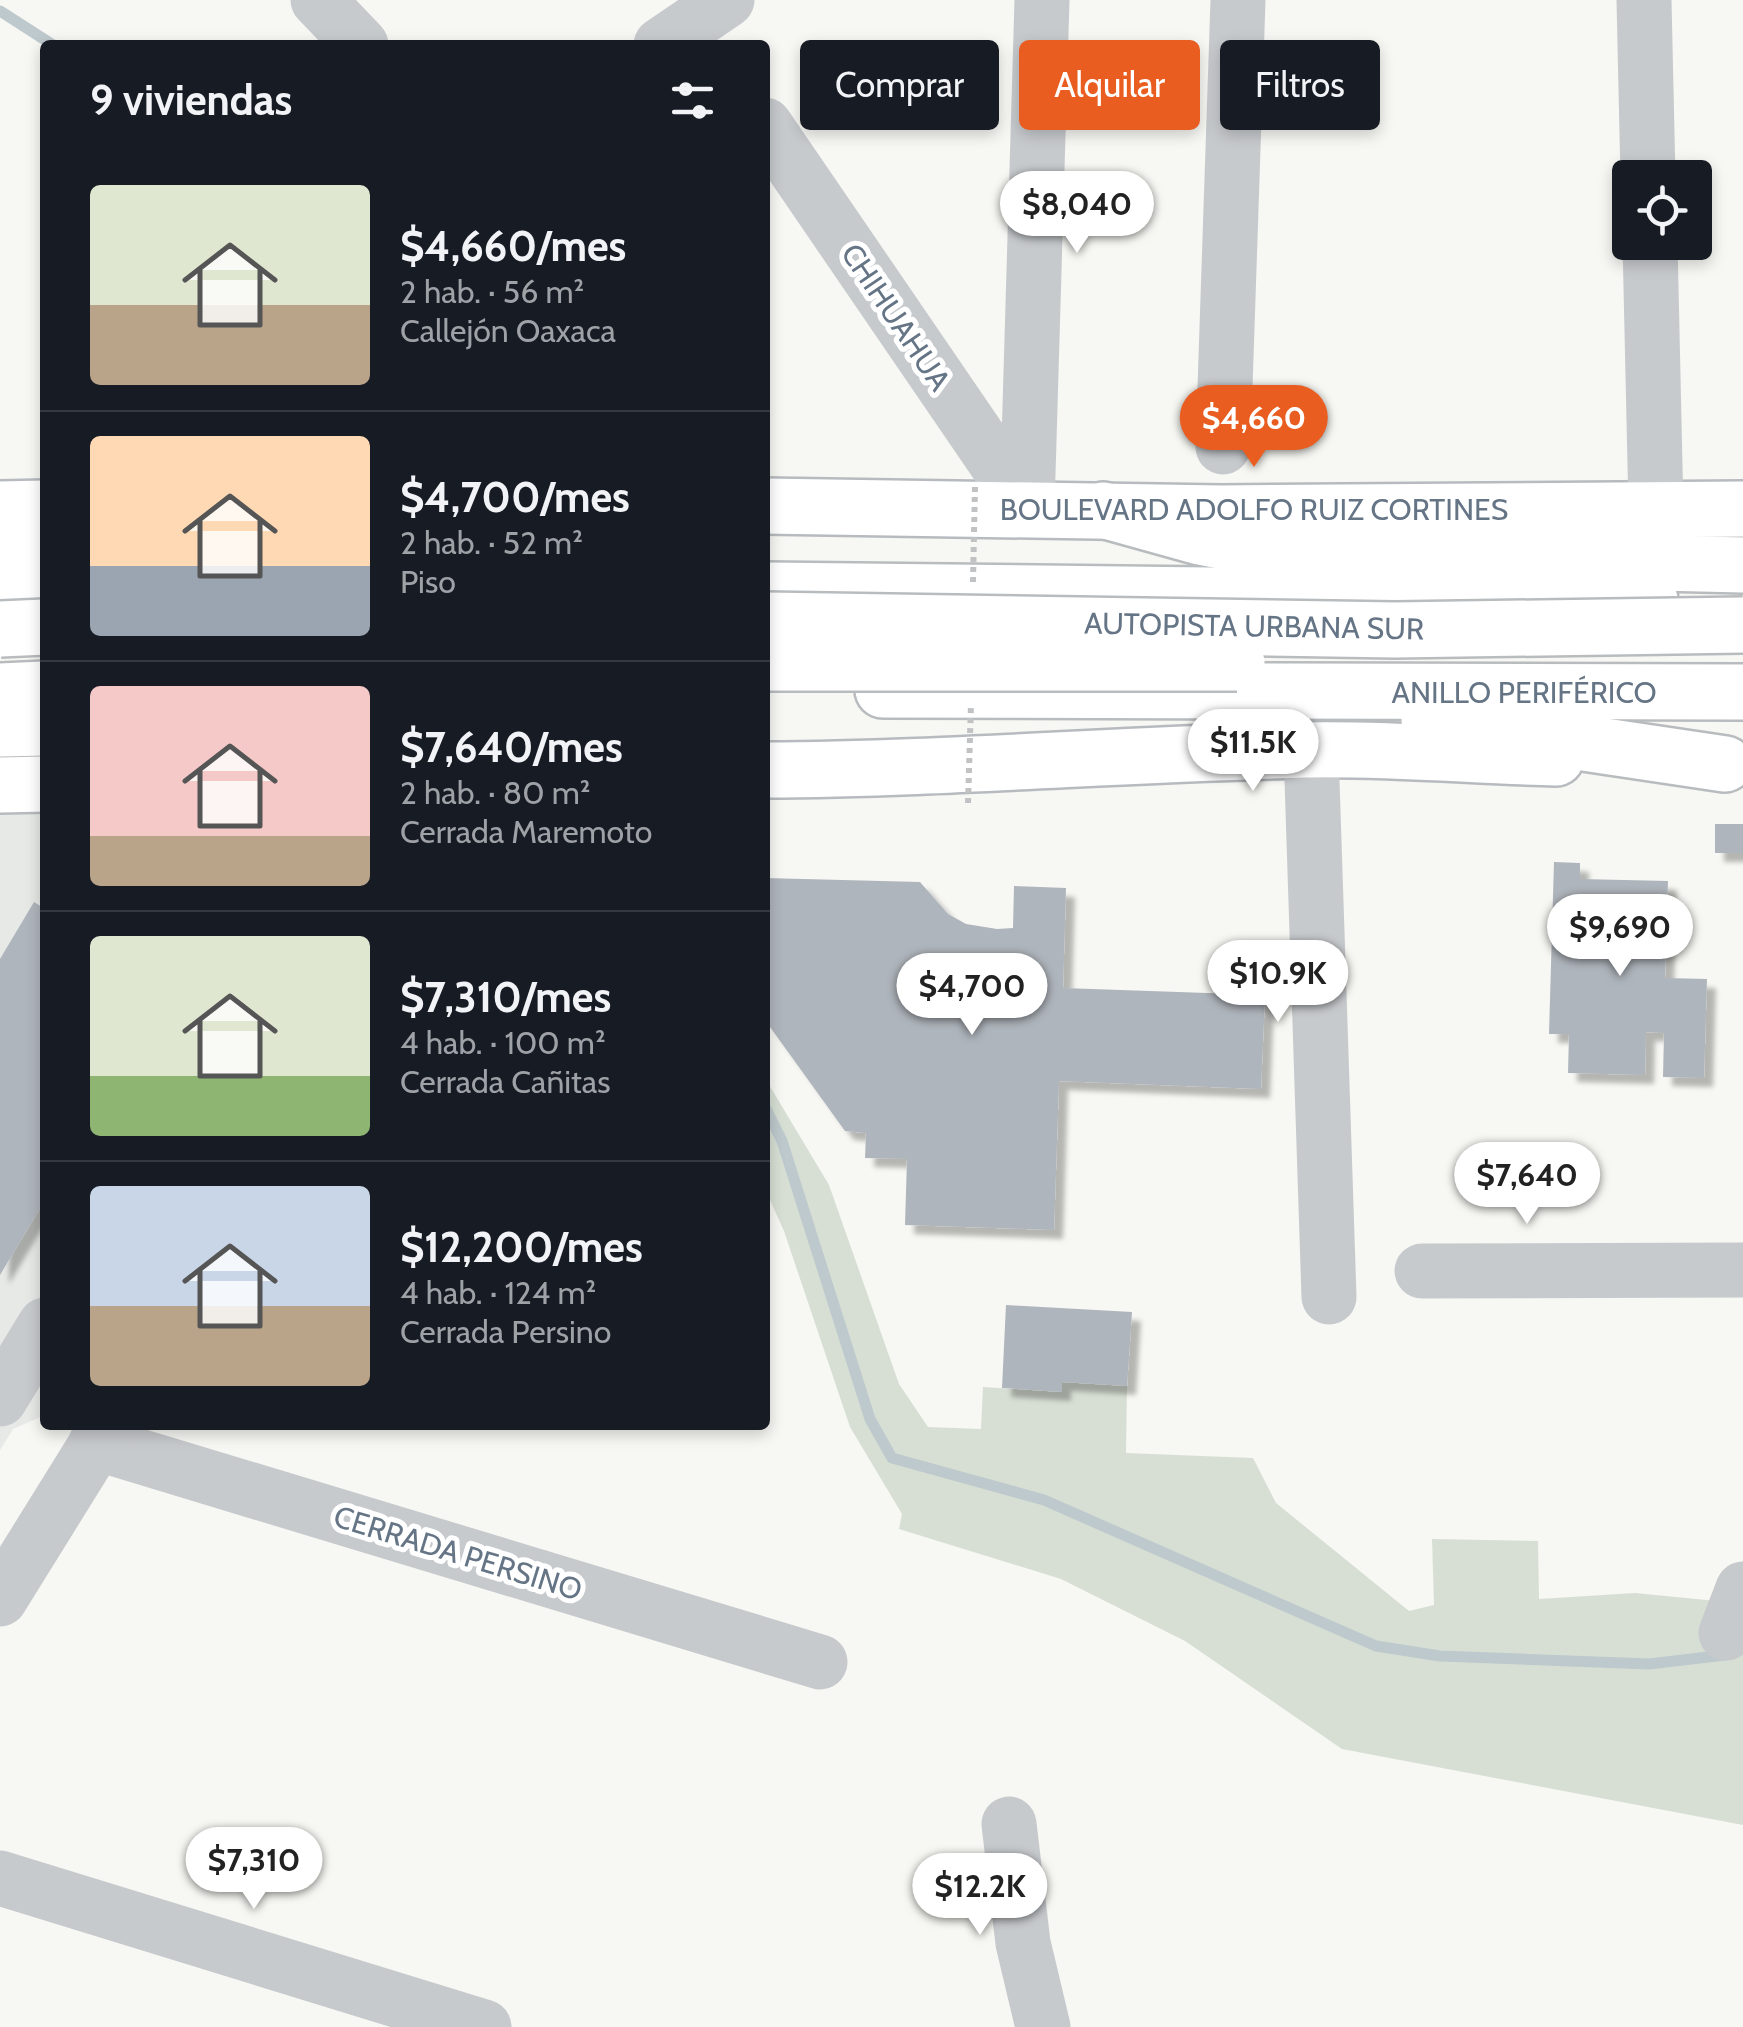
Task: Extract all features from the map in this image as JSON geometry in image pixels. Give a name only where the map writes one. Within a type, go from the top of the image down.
[{"type":"main road","name":"BOULEVARD ADOLFO RUIZ CORTINES","points":[[770,506],[1743,510]]},
{"type":"main road","points":[[0,510],[40,508]]},
{"type":"main road","points":[[1103,510],[1200,537],[1288,554],[1743,565]]},
{"type":"main road","points":[[0,550],[40,554]]},
{"type":"main road","points":[[770,590],[1369,600],[1743,600]]},
{"type":"main road","points":[[0,596],[40,595]]},
{"type":"main road","name":"AUTOPISTA URBANA SUR","points":[[770,620],[1395,630],[1743,624]]},
{"type":"main road","points":[[0,629],[40,627]]},
{"type":"main road","points":[[0,662],[40,661]]},
{"type":"main road","name":"AUTOPISTA URBANA SUR","points":[[770,663],[1743,663]]},
{"type":"main road","points":[[0,691],[40,688]]},
{"type":"main road","name":"ANILLO PERIFÉRICO","points":[[770,689],[1743,692]]},
{"type":"main road","points":[[1248,693],[1734,764]]},
{"type":"main road","points":[[0,729],[40,728]]},
{"type":"main road","points":[[770,770],[936,770],[1116,756],[1311,750],[1734,764]]},
{"type":"street","points":[[318,0],[356,40]]},
{"type":"street","points":[[1026,508],[1042,0]]},
{"type":"street","points":[[1223,447],[1238,0]]},
{"type":"street","points":[[1644,0],[1648,160]]},
{"type":"street","name":"CHIHUAHUA","points":[[770,132],[1026,508]]},
{"type":"street","points":[[1650,260],[1656,510]]},
{"type":"street","points":[[1311,750],[1329,1297]]},
{"type":"street","points":[[1422,1272],[1743,1270]]},
{"type":"street","points":[[0,1399],[40,1333]]},
{"type":"street","points":[[0,1599],[102,1434]]},
{"type":"street","name":"CERRADA PERSINO","points":[[102,1434],[820,1662]]},
{"type":"street","points":[[1008,1824],[1023,1943],[1042,2027]]},
{"type":"street","points":[[0,1878],[484,2027]]},
{"type":"shaded area","points":[[0,803],[40,803],[40,1417],[13,1429],[0,1450]]},
{"type":"shaded area","points":[[770,1086],[829,1185],[899,1384],[928,1427],[981,1429],[983,1387],[1061,1392],[1062,1382],[1127,1386],[1126,1453],[1253,1458],[1276,1503],[1409,1611],[1434,1605],[1432,1539],[1538,1541],[1539,1599],[1635,1593],[1727,1602],[1743,1578],[1743,1825],[1342,1749],[1185,1641],[1061,1579],[899,1529],[902,1514],[850,1427],[770,1200]]},
{"type":"building","points":[[1715,824],[1743,824],[1743,853],[1715,853]]},
{"type":"building","points":[[1554,862],[1580,863],[1580,879],[1668,881],[1665,978],[1707,979],[1704,1078],[1663,1077],[1664,1033],[1646,1032],[1645,1075],[1568,1073],[1569,1034],[1549,1034]]},
{"type":"building","points":[[770,878],[920,882],[948,914],[966,924],[997,929],[1013,928],[1014,886],[1066,888],[1063,988],[1265,995],[1261,1089],[1059,1081],[1054,1230],[905,1225],[907,1159],[865,1158],[866,1133],[845,1131],[770,1027]]},
{"type":"building","points":[[34,902],[40,906],[40,1208],[0,1275],[0,959]]},
{"type":"building","points":[[1006,1305],[1132,1312],[1127,1386],[1062,1382],[1062,1392],[1002,1388]]},
{"type":"waterway","points":[[0,11],[45,40]]},
{"type":"waterway","points":[[770,1117],[782,1141],[870,1419],[892,1458],[1044,1500],[1376,1646],[1440,1656],[1649,1664],[1725,1655]]}]
